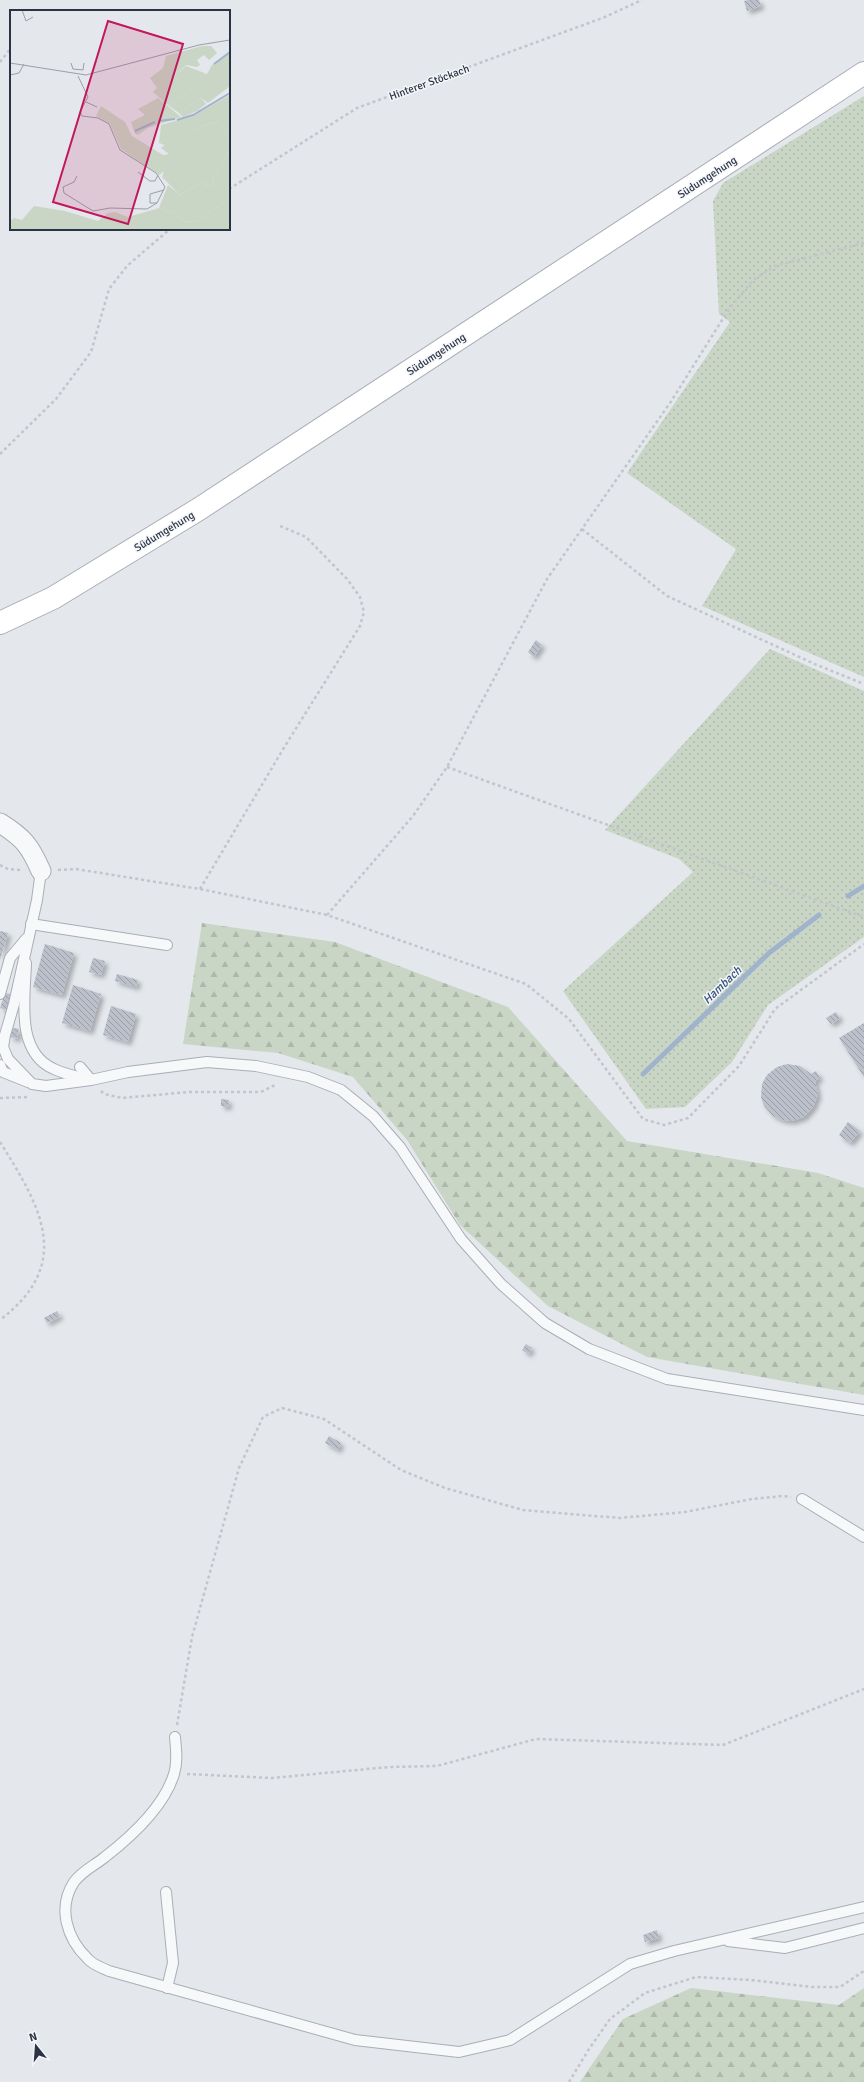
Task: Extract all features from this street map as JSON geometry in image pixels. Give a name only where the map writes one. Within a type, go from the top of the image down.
[{"type":"main road","name":"Südumgehung","points":[[0,623],[53,598],[199,509],[864,73]]},
{"type":"street","points":[[0,823],[12,831],[30,848],[41,871]]},
{"type":"lane","points":[[32,1084],[8,1059],[3,1047],[27,937],[37,900],[41,871]]},
{"type":"lane","points":[[31,924],[166,945]]},
{"type":"lane","points":[[0,994],[10,958],[27,937]]},
{"type":"lane","points":[[27,937],[25,1022],[32,1051],[54,1069],[91,1080]]},
{"type":"lane","points":[[0,1065],[3,1072],[32,1084],[46,1086],[91,1080],[127,1067],[207,1062],[256,1066],[308,1077],[341,1090],[374,1116],[400,1147],[461,1239],[501,1284],[545,1324],[589,1349],[667,1379],[864,1410]]},
{"type":"lane","points":[[80,1067],[91,1080]]},
{"type":"lane","points":[[802,1499],[864,1537]]},
{"type":"lane","points":[[174,1737],[177,1752],[175,1774],[158,1806],[120,1844],[104,1858],[84,1871],[74,1883],[64,1912],[68,1932],[75,1945],[89,1960],[109,1971],[355,2040],[459,2052],[510,2040],[630,1964],[720,1940],[864,1907]]},
{"type":"lane","points":[[166,1892],[172,1963],[167,1988]]},
{"type":"lane","points":[[720,1940],[785,1948],[864,1928]]},
{"type":"path","name":"Hinterer Stöckach","points":[[230,188],[357,108],[605,17],[642,0]]},
{"type":"path","points":[[0,62],[10,49]]},
{"type":"path","points":[[0,454],[56,399],[91,352],[109,289],[128,266],[169,230]]},
{"type":"path","points":[[328,915],[413,816],[447,767],[547,579],[670,403],[730,309],[753,280],[775,266],[864,243]]},
{"type":"path","points":[[200,889],[285,746],[360,626],[364,612],[360,598],[347,579],[306,537],[280,526]]},
{"type":"path","points":[[582,529],[667,596],[810,662],[864,684]]},
{"type":"path","points":[[447,767],[864,917]]},
{"type":"path","points":[[41,871],[76,869],[200,889],[328,915],[526,984],[568,1019],[643,1119],[664,1125],[688,1118],[739,1066],[776,1009],[864,944]]},
{"type":"path","points":[[91,1080],[104,1094],[122,1098],[189,1092],[261,1092],[275,1086],[289,1073]]},
{"type":"path","points":[[0,1142],[28,1189],[40,1217],[45,1243],[42,1268],[30,1290],[0,1320]]},
{"type":"path","points":[[174,1737],[192,1637],[239,1468],[263,1417],[282,1408],[324,1419],[401,1470],[445,1488],[522,1510],[620,1518],[685,1512],[782,1496],[802,1499]]},
{"type":"path","points":[[175,1774],[272,1778],[389,1767],[438,1766],[536,1739],[723,1745],[864,1689]]},
{"type":"path","points":[[570,2082],[588,2050],[610,2019],[645,1993],[696,1977],[751,1980],[812,1987],[840,1987],[864,1971]]},
{"type":"green space","points":[[864,96],[864,677],[702,606],[736,549],[627,473],[730,322],[719,314],[713,201],[723,183]]},
{"type":"green space","points":[[770,649],[864,691],[864,937],[768,1005],[732,1062],[685,1107],[646,1109],[563,991],[693,872],[679,859],[605,830]]},
{"type":"green space","points":[[202,923],[335,942],[508,1007],[627,1141],[818,1173],[864,1188],[864,1395],[647,1357],[548,1306],[460,1225],[407,1140],[353,1077],[278,1053],[183,1044]]},
{"type":"green space","points":[[691,1988],[839,2005],[864,1988],[864,2082],[580,2082],[623,2019]]},
{"type":"building","points":[[759,0],[761,6],[747,11],[744,1]]},
{"type":"building","points":[[536,640],[542,645],[534,657],[528,652]]},
{"type":"building","points":[[0,931],[8,933],[0,960]]},
{"type":"building","points":[[45,944],[74,953],[62,995],[33,987]]},
{"type":"building","points":[[93,958],[105,961],[101,975],[89,972]]},
{"type":"building","points":[[117,974],[138,980],[136,987],[115,981]]},
{"type":"building","points":[[73,985],[101,994],[90,1031],[62,1023]]},
{"type":"building","points":[[5,993],[11,994],[7,1010],[0,1008]]},
{"type":"building","points":[[111,1006],[136,1014],[128,1042],[103,1035]]},
{"type":"building","points":[[836,1012],[840,1018],[831,1024],[826,1018]]},
{"type":"building","points":[[864,1023],[864,1077],[839,1038]]},
{"type":"building","points":[[13,1028],[19,1029],[17,1039],[10,1037]]},
{"type":"building","points":[[787,1064],[800,1066],[811,1074],[816,1071],[820,1078],[815,1081],[818,1095],[813,1107],[804,1117],[792,1121],[782,1120],[773,1116],[764,1106],[761,1097],[762,1084],[767,1075],[777,1067]]},
{"type":"building","points":[[221,1099],[229,1100],[228,1107],[221,1106]]},
{"type":"building","points":[[848,1122],[860,1131],[850,1143],[839,1135]]},
{"type":"building","points":[[57,1311],[60,1316],[47,1323],[44,1318]]},
{"type":"building","points":[[526,1344],[532,1348],[528,1354],[522,1350]]},
{"type":"building","points":[[329,1436],[341,1443],[338,1450],[325,1443]]},
{"type":"building","points":[[657,1930],[659,1938],[645,1942],[643,1935]]},
{"type":"waterway","name":"Hambach","points":[[848,896],[864,886]]},
{"type":"waterway","name":"Hambach","points":[[643,1074],[769,953],[819,915]]}]
